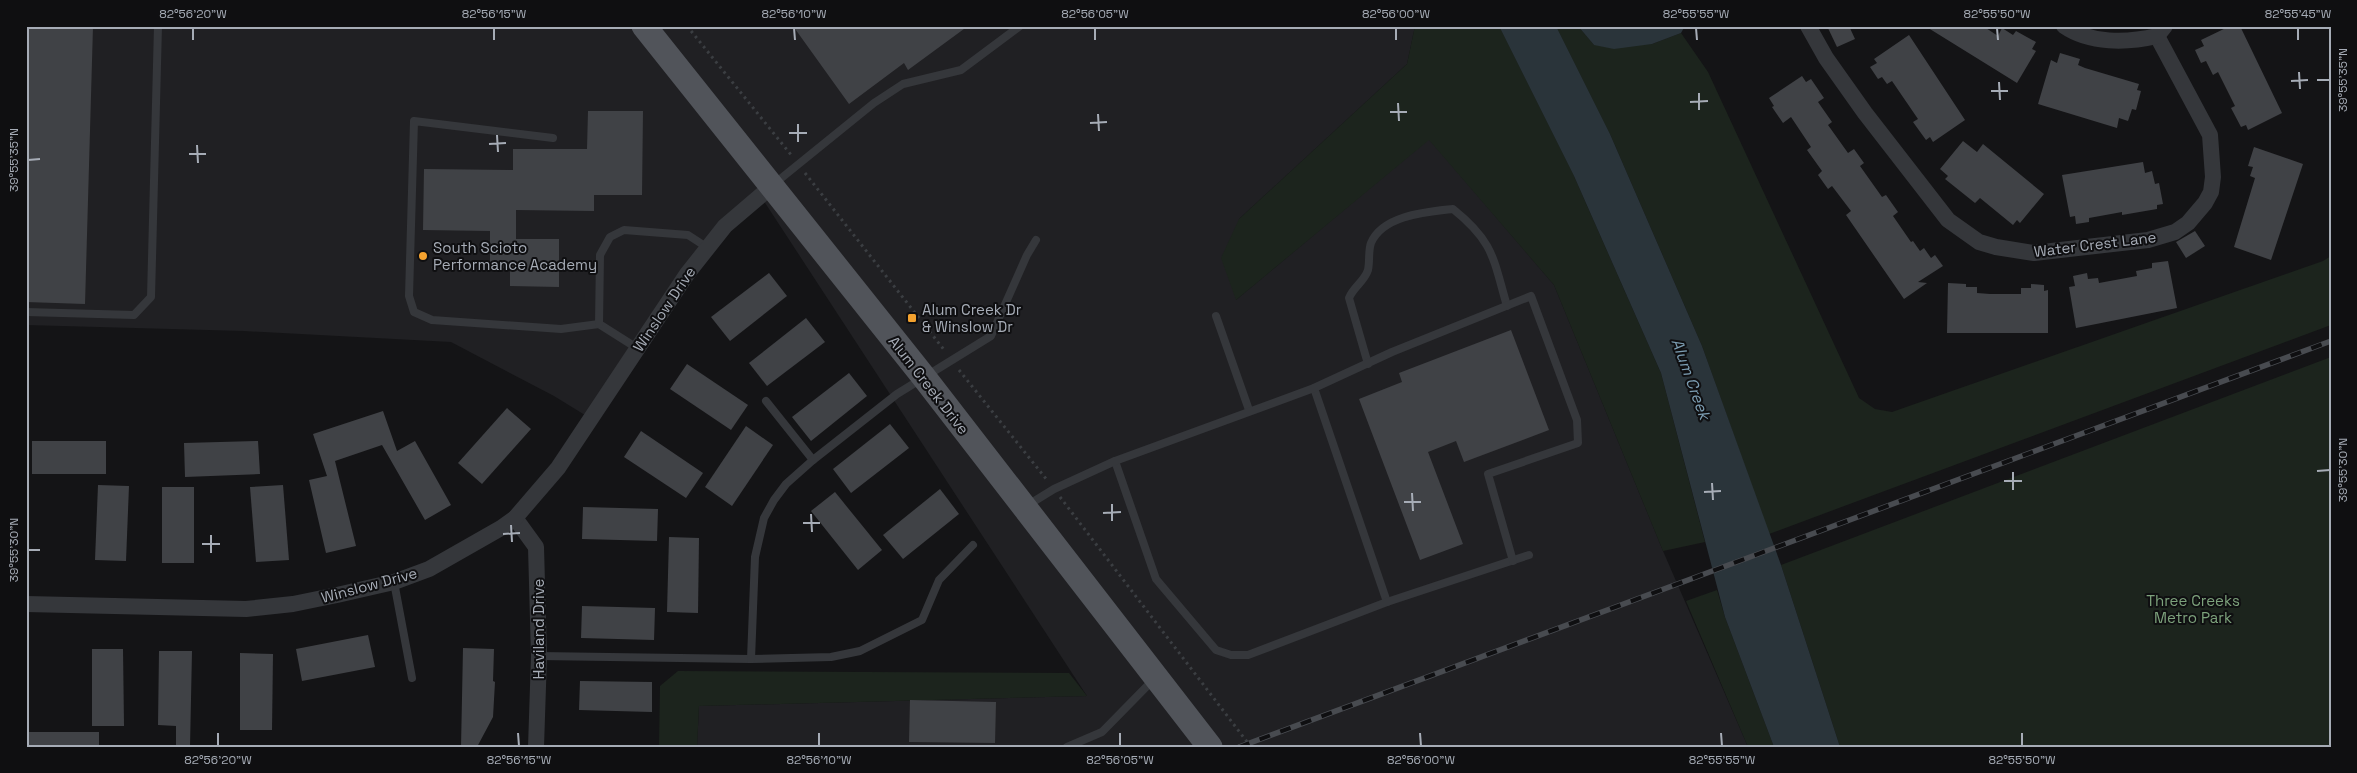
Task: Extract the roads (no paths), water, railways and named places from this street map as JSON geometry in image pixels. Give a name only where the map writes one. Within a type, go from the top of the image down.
[{"type":"main road","name":"Alum Creek Drive","points":[[644,26],[924,376],[1210,747]]},
{"type":"street","name":"Water Crest Lane","points":[[1808,26],[1826,58],[1864,113],[1948,220],[1979,242],[1996,248],[2034,253],[2148,240],[2175,232],[2188,223],[2205,203],[2211,192],[2213,178],[2210,135],[2161,31]]},
{"type":"street","points":[[2064,26],[2092,38],[2101,39],[2138,40],[2161,31]]},
{"type":"street","name":"Winslow Drive","points":[[26,604],[246,609],[293,604],[394,582],[429,569],[515,518],[558,468],[687,274],[725,226],[773,185]]},
{"type":"street","name":"Haviland Drive","points":[[515,518],[536,547],[538,656],[536,747]]},
{"type":"lane","points":[[26,312],[134,315],[151,297],[158,26]]},
{"type":"lane","points":[[773,185],[874,103],[903,84],[961,70],[1020,26]]},
{"type":"lane","points":[[553,138],[414,120],[409,296],[414,312],[432,320],[561,329],[599,324],[637,348]]},
{"type":"lane","points":[[1368,364],[1349,298],[1353,289],[1362,283],[1368,269],[1371,244],[1380,230],[1412,214],[1453,209],[1474,226],[1490,247],[1507,306]]},
{"type":"lane","points":[[599,324],[600,255],[610,236],[624,230],[688,235],[708,248]]},
{"type":"lane","points":[[751,659],[755,557],[764,518],[786,484],[813,460],[924,376],[991,336],[1036,240]]},
{"type":"lane","points":[[1024,507],[1054,489],[1115,461],[1249,410],[1314,388],[1392,352],[1531,296],[1577,420],[1578,444],[1488,474],[1513,561]]},
{"type":"lane","points":[[1216,316],[1249,410]]},
{"type":"lane","points":[[1314,388],[1387,602]]},
{"type":"lane","points":[[766,401],[813,460]]},
{"type":"lane","points":[[1115,461],[1156,579],[1216,650],[1231,655],[1248,655],[1387,602],[1530,555]]},
{"type":"lane","points":[[538,656],[751,659],[831,657],[860,651],[922,620],[939,580],[973,545]]},
{"type":"lane","points":[[394,582],[412,678]]},
{"type":"lane","points":[[1067,747],[1102,732],[1156,678]]},
{"type":"water","name":"Alum Creek","points":[[1499,26],[1556,26],[1610,134],[1702,346],[1781,565],[1840,747],[1774,747],[1725,617],[1661,373],[1574,176]]},
{"type":"water","points":[[1578,26],[1685,26],[1681,33],[1652,44],[1614,49],[1594,45]]},
{"type":"railway","points":[[1239,747],[2331,341]]},
{"type":"place","name":"South Scioto Performance Academy","points":[[423,256]]},
{"type":"place","name":"Alum Creek Dr & Winslow Dr","points":[[912,318]]},
{"type":"park label","name":"Three Creeks Metro Park","points":[[2193,608]]}]
